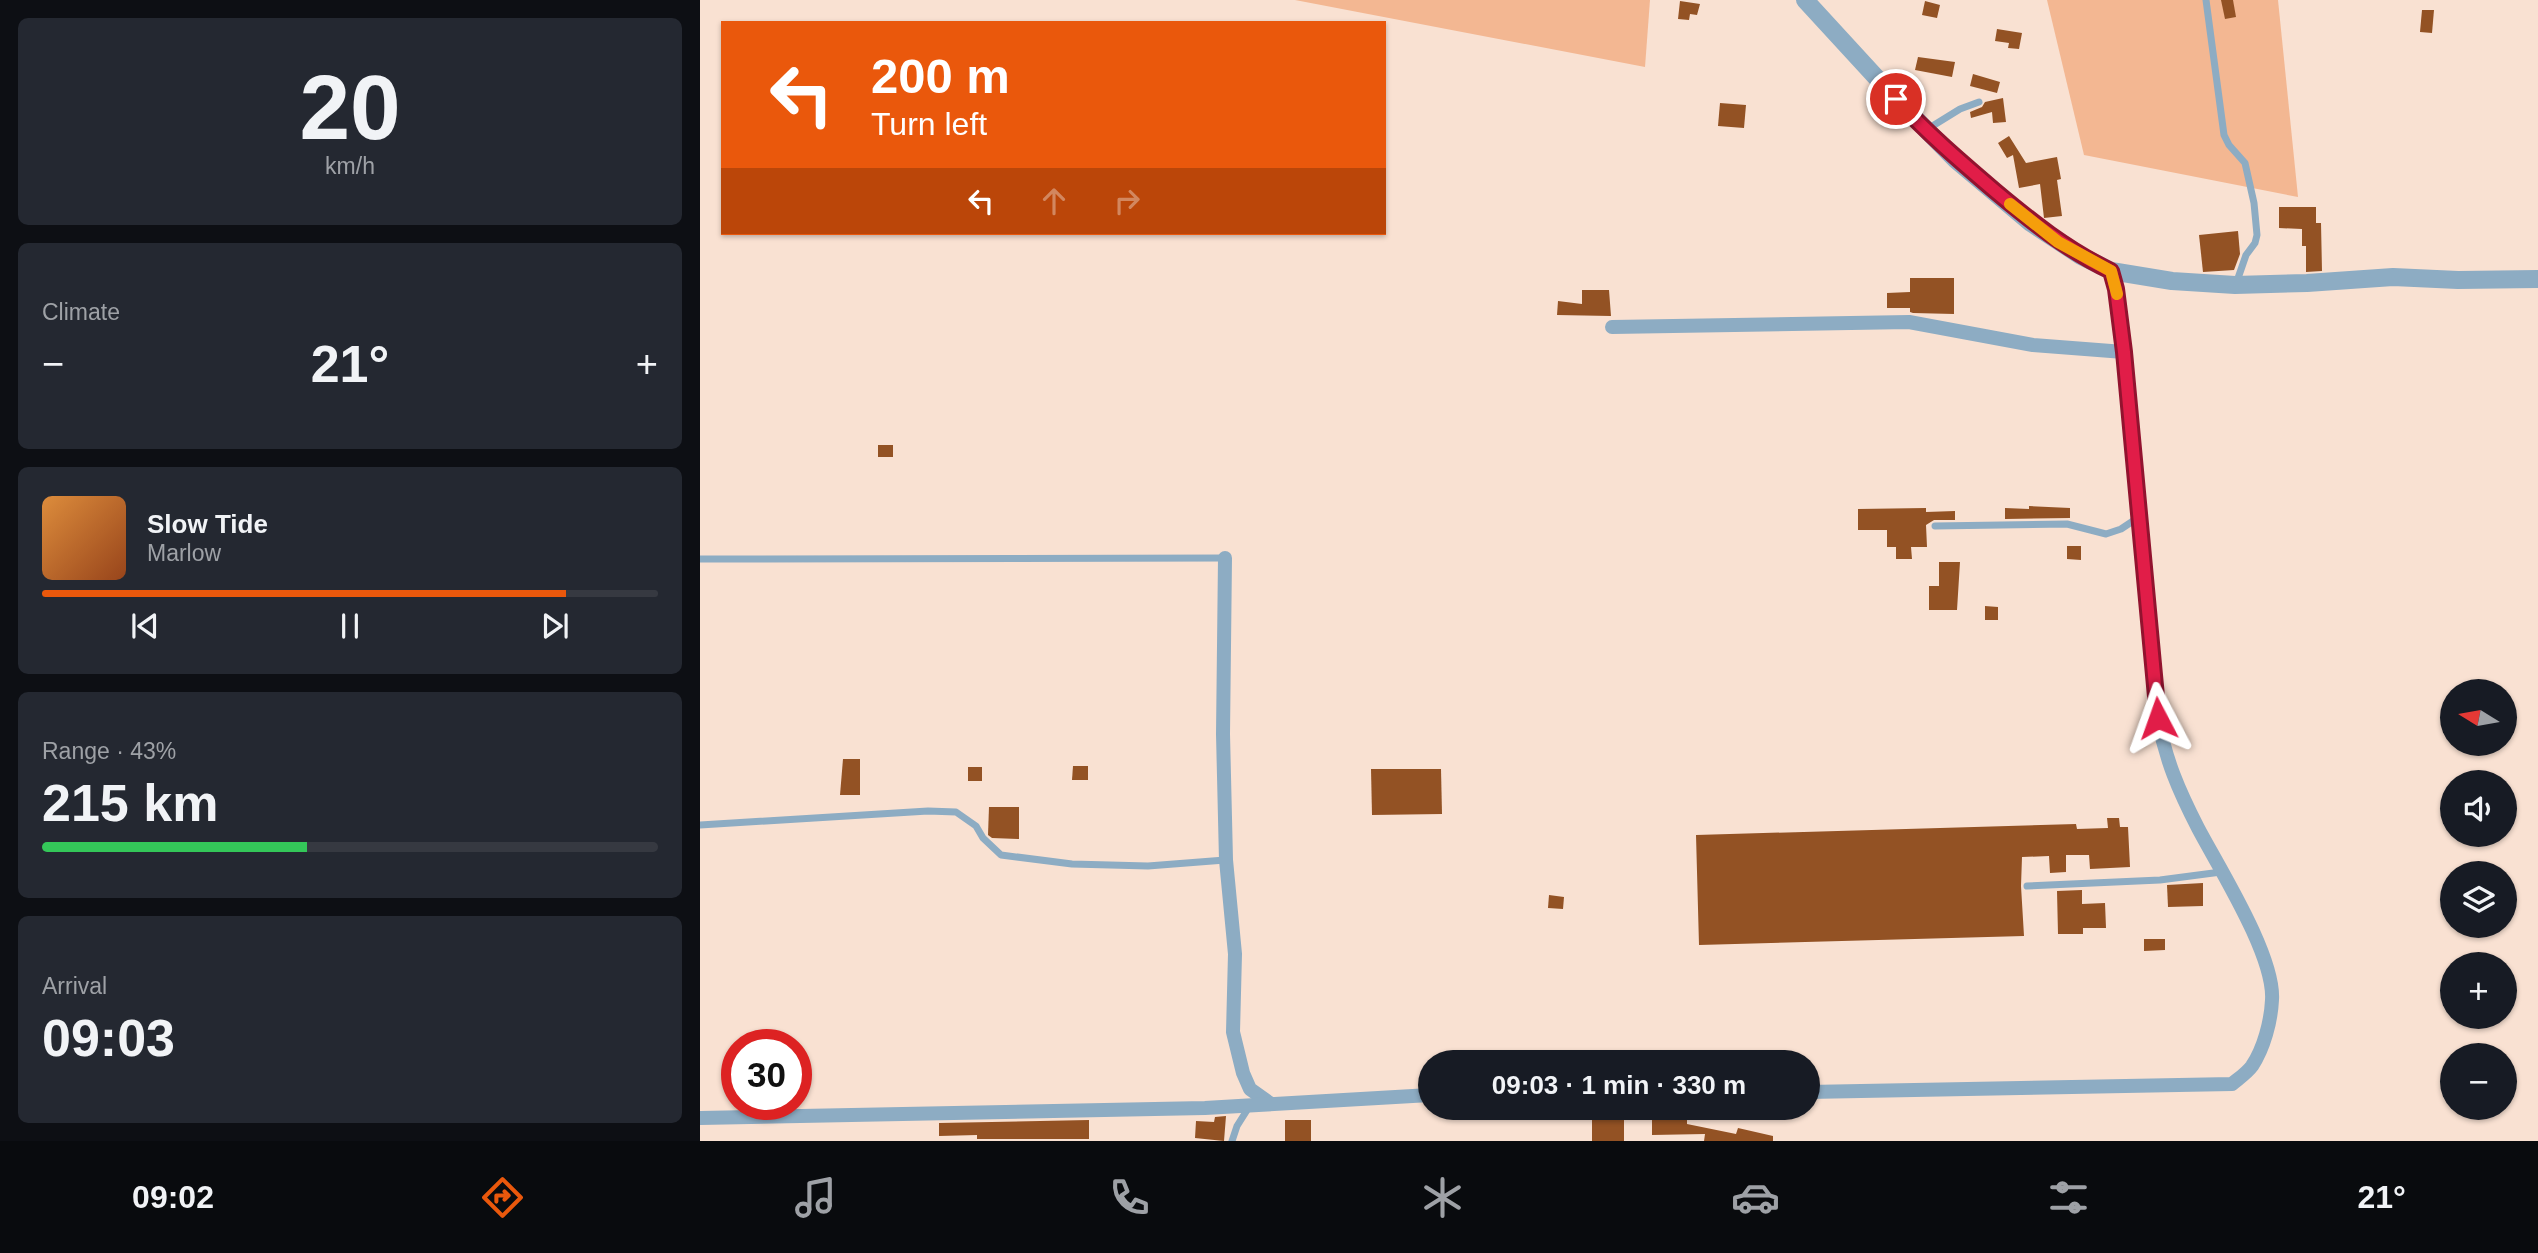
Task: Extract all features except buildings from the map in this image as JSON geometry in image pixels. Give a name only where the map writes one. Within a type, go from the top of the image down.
[{"type":"street","points":[[1805,0],[1926,131],[2031,223],[2081,256],[2111,271],[2161,280],[2235,285],[2393,277],[2458,280],[2538,279]]},
{"type":"street","points":[[1820,1092],[2232,1084],[2251,1068],[2264,1041],[2272,998],[2265,963],[2183,797],[2165,754],[2158,718],[2124,352],[2111,271]]},
{"type":"street","points":[[1612,327],[1909,322],[2033,345],[2124,352]]},
{"type":"street","points":[[1225,558],[1223,734],[1226,860],[1235,954],[1233,1032],[1243,1073],[1250,1089],[1271,1104]]},
{"type":"street","points":[[700,1118],[1250,1105],[1418,1097]]},
{"type":"lane","points":[[2206,0],[2224,135],[2245,163],[2254,203],[2257,235],[2235,285]]},
{"type":"lane","points":[[1926,131],[1960,109],[1979,102]]},
{"type":"lane","points":[[1936,526],[2067,524],[2106,534],[2122,529],[2140,517]]},
{"type":"lane","points":[[700,559],[1225,558]]},
{"type":"lane","points":[[700,825],[956,811],[976,826],[1001,855],[1072,864],[1147,866],[1226,860]]},
{"type":"lane","points":[[2027,886],[2160,880],[2222,872]]},
{"type":"lane","points":[[1233,1141],[1237,1126],[1250,1105]]},
{"type":"shaded area","points":[[1295,0],[1650,0],[1645,67]]},
{"type":"shaded area","points":[[2047,0],[2278,0],[2298,197],[2084,155]]},
{"type":"slow traffic","points":[[2010,204],[2058,242],[2111,271],[2117,294]]},
{"type":"route","points":[[1896,99],[1955,159],[2031,223],[2081,256],[2111,271],[2124,352],[2158,718]]}]
